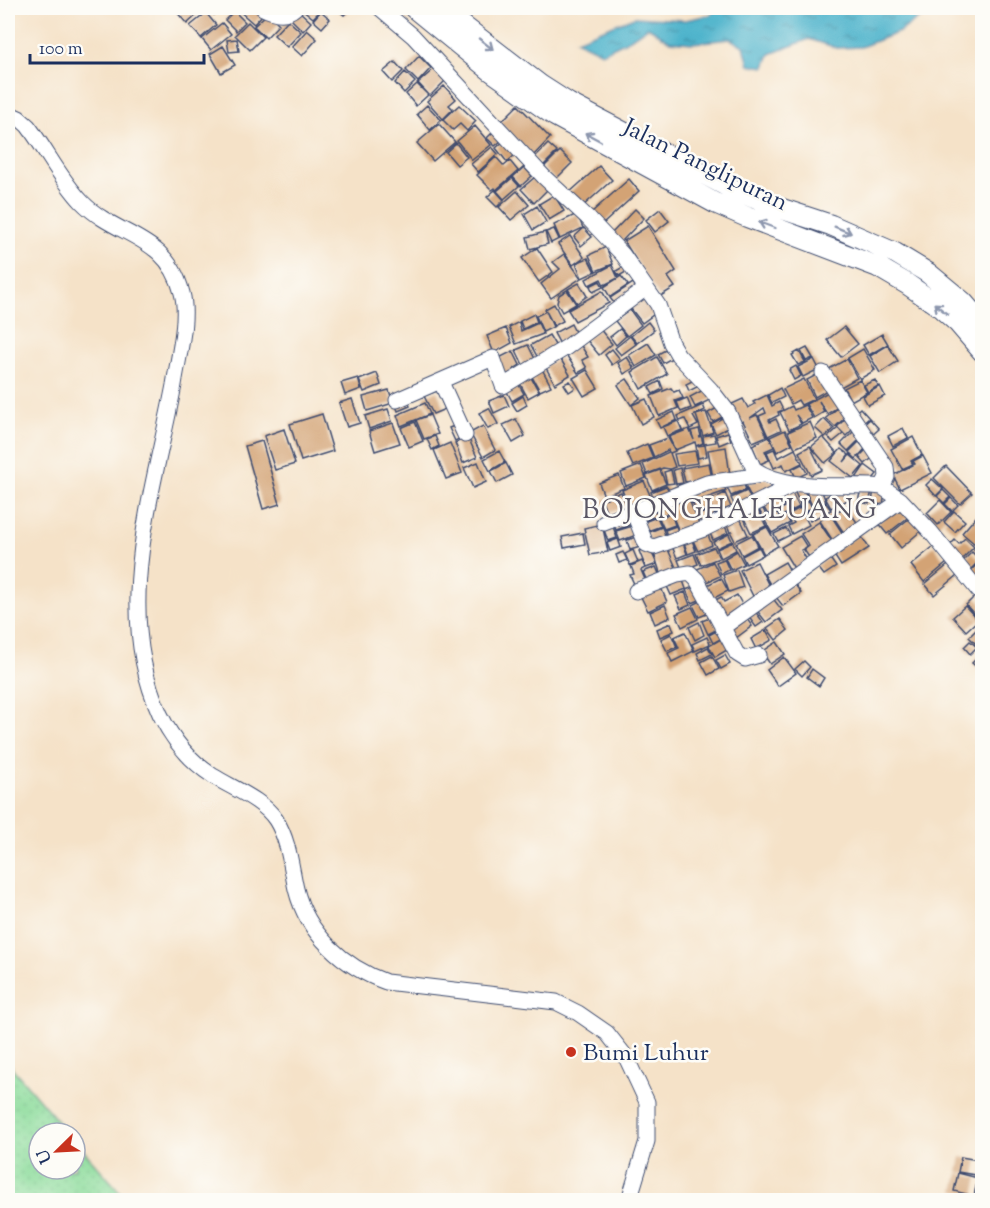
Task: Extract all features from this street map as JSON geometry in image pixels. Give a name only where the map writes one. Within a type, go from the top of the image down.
[{"type":"main road","name":"Jalan Panglipuran","points":[[414,8],[490,70],[555,116],[716,203],[878,267],[940,307],[958,323],[982,351]]},
{"type":"main road","name":"Jalan Panglipuran","points":[[440,8],[531,79],[568,103],[728,187],[773,206],[831,225],[895,253],[928,273],[963,302],[982,324]]},
{"type":"street","points":[[263,8],[280,14],[295,8]]},
{"type":"street","points":[[380,8],[412,36],[544,177],[603,232],[623,255],[658,305],[678,356],[711,390],[728,412],[754,469],[762,475],[795,484],[882,487],[901,500],[930,531],[982,595]]},
{"type":"street","points":[[8,113],[19,118],[28,126],[83,202],[106,219],[141,238],[162,255],[178,280],[183,296],[185,308],[178,362],[151,493],[137,591],[141,657],[150,689],[169,731],[199,765],[258,804],[275,819],[285,841],[297,893],[305,912],[322,940],[349,964],[386,982],[556,1002],[578,1013],[607,1033],[626,1057],[647,1102],[646,1141],[629,1200]]},
{"type":"street","points":[[397,400],[493,358],[503,386],[567,347],[646,288]]},
{"type":"street","points":[[823,373],[886,467],[887,477],[882,487]]},
{"type":"street","points":[[441,382],[465,435]]},
{"type":"street","points":[[604,523],[713,482],[762,475]]},
{"type":"street","points":[[633,511],[646,544],[654,547],[704,529],[795,484]]},
{"type":"street","points":[[722,628],[901,500]]},
{"type":"street","points":[[636,591],[677,575],[690,573],[697,580],[740,658],[759,655]]},
{"type":"green space","points":[[8,1060],[13,1069],[58,1121],[27,1121],[27,1181],[87,1181],[87,1155],[127,1200],[8,1200]]},
{"type":"water","points":[[717,8],[952,8],[921,17],[899,32],[861,47],[837,48],[809,39],[770,54],[765,67],[749,65],[744,46],[730,39],[693,43],[670,41],[648,27],[602,53],[576,40],[634,17],[685,20],[710,15]]},
{"type":"building","points":[[196,8],[200,12],[187,24],[175,10]]},
{"type":"building","points":[[205,8],[220,8],[214,15]]},
{"type":"building","points":[[256,8],[263,14],[254,24],[238,10]]},
{"type":"building","points":[[301,8],[323,8],[313,18]]},
{"type":"building","points":[[335,8],[351,8],[344,15]]},
{"type":"building","points":[[298,10],[311,22],[303,31],[290,18]]},
{"type":"building","points":[[234,11],[245,22],[236,31],[225,20]]},
{"type":"building","points":[[321,11],[330,19],[322,28],[313,20]]},
{"type":"building","points":[[206,13],[216,25],[201,38],[190,26]]},
{"type":"building","points":[[268,13],[279,24],[266,38],[254,26]]},
{"type":"building","points":[[288,20],[301,32],[287,47],[274,35]]},
{"type":"building","points":[[248,22],[263,37],[250,50],[235,35]]},
{"type":"building","points":[[222,23],[231,34],[211,50],[202,39]]},
{"type":"building","points":[[307,30],[317,39],[302,56],[292,47]]},
{"type":"building","points":[[237,39],[239,51],[229,52],[227,40]]},
{"type":"building","points":[[223,46],[235,65],[221,73],[210,54]]},
{"type":"building","points":[[419,56],[431,68],[418,82],[406,70]]},
{"type":"building","points":[[395,62],[403,71],[392,82],[383,72]]},
{"type":"building","points":[[435,68],[446,80],[430,96],[418,83]]},
{"type":"building","points":[[405,72],[415,82],[404,93],[395,83]]},
{"type":"building","points":[[417,84],[428,95],[416,106],[406,94]]},
{"type":"building","points":[[444,86],[456,99],[449,105],[453,109],[443,119],[427,101]]},
{"type":"building","points":[[427,105],[441,120],[430,130],[417,114]]},
{"type":"building","points":[[459,105],[476,121],[467,131],[460,124],[453,130],[443,120]]},
{"type":"building","points":[[518,105],[550,138],[533,156],[500,123]]},
{"type":"building","points":[[439,124],[455,142],[433,161],[417,143]]},
{"type":"building","points":[[475,126],[491,145],[472,160],[457,141]]},
{"type":"building","points":[[494,131],[502,140],[495,146],[487,138]]},
{"type":"building","points":[[504,141],[515,155],[507,162],[496,148]]},
{"type":"building","points":[[456,143],[467,157],[457,165],[446,152]]},
{"type":"building","points":[[548,144],[557,152],[543,166],[534,158]]},
{"type":"building","points":[[492,147],[498,154],[478,172],[471,164]]},
{"type":"building","points":[[560,151],[572,163],[555,180],[543,168]]},
{"type":"building","points":[[496,157],[504,166],[510,161],[518,171],[496,190],[495,188],[492,190],[477,175]]},
{"type":"building","points":[[599,166],[612,180],[582,207],[569,193]]},
{"type":"building","points":[[524,167],[532,176],[521,186],[513,177]]},
{"type":"building","points":[[535,177],[547,190],[534,203],[521,189]]},
{"type":"building","points":[[512,178],[519,186],[504,199],[497,191]]},
{"type":"building","points":[[629,179],[639,191],[603,224],[592,212]]},
{"type":"building","points":[[495,190],[504,200],[497,207],[487,197]]},
{"type":"building","points":[[517,191],[529,205],[511,220],[499,207]]},
{"type":"building","points":[[554,195],[564,211],[549,220],[539,204]]},
{"type":"building","points":[[537,206],[546,222],[533,230],[524,214]]},
{"type":"building","points":[[635,209],[644,218],[620,243],[611,234]]},
{"type":"building","points":[[660,209],[669,221],[655,232],[646,220]]},
{"type":"building","points":[[577,214],[583,228],[560,239],[554,225]]},
{"type":"building","points":[[648,226],[676,271],[668,277],[675,287],[659,297],[624,241]]},
{"type":"building","points":[[584,228],[592,237],[581,246],[574,237]]},
{"type":"building","points":[[554,229],[559,239],[551,243],[546,232]]},
{"type":"building","points":[[545,232],[548,244],[530,249],[527,237]]},
{"type":"building","points":[[570,236],[584,257],[573,265],[558,244]]},
{"type":"building","points":[[606,247],[613,264],[596,271],[589,255]]},
{"type":"building","points":[[537,248],[553,272],[539,282],[522,258]]},
{"type":"building","points":[[564,254],[581,278],[551,298],[541,284],[560,269],[553,262]]},
{"type":"building","points":[[588,258],[595,272],[582,278],[576,263]]},
{"type":"building","points":[[612,265],[618,278],[604,285],[601,279],[589,285],[586,279]]},
{"type":"building","points":[[623,267],[626,272],[619,276],[616,271]]},
{"type":"building","points":[[621,276],[628,285],[610,297],[604,287]]},
{"type":"building","points":[[600,281],[603,287],[593,292],[590,286]]},
{"type":"building","points":[[579,283],[587,296],[577,303],[568,289]]},
{"type":"building","points":[[633,283],[637,289],[614,303],[610,298]]},
{"type":"building","points":[[567,290],[576,304],[562,312],[557,303],[559,295]]},
{"type":"building","points":[[602,291],[609,303],[575,321],[568,310]]},
{"type":"building","points":[[643,294],[657,312],[642,323],[628,305]]},
{"type":"building","points":[[554,304],[563,321],[554,326],[545,309]]},
{"type":"building","points":[[630,310],[641,325],[627,336],[615,321]]},
{"type":"building","points":[[546,311],[553,327],[543,332],[536,316]]},
{"type":"building","points":[[534,314],[537,322],[523,329],[520,321]]},
{"type":"building","points":[[519,322],[521,331],[538,323],[543,334],[516,344],[509,327]]},
{"type":"building","points":[[648,322],[654,330],[637,343],[631,336]]},
{"type":"building","points":[[571,324],[578,338],[561,346],[554,333]]},
{"type":"building","points":[[844,327],[858,344],[841,357],[827,340]]},
{"type":"building","points":[[506,328],[512,343],[494,353],[487,336]]},
{"type":"building","points":[[599,328],[612,344],[599,355],[586,339]]},
{"type":"building","points":[[620,329],[626,336],[616,345],[610,337]]},
{"type":"building","points":[[882,334],[888,344],[869,355],[863,345]]},
{"type":"building","points":[[549,335],[558,350],[539,360],[531,345]]},
{"type":"building","points":[[630,336],[636,344],[621,355],[615,348]]},
{"type":"building","points":[[648,343],[656,355],[636,367],[629,355]]},
{"type":"building","points":[[580,344],[588,357],[582,360],[587,368],[578,373],[565,353]]},
{"type":"building","points":[[528,345],[537,363],[525,369],[516,350]]},
{"type":"building","points":[[888,345],[898,361],[880,373],[870,356]]},
{"type":"building","points":[[807,348],[813,358],[806,361],[801,351]]},
{"type":"building","points":[[612,349],[620,359],[612,365],[605,355]]},
{"type":"building","points":[[667,349],[672,358],[663,363],[658,354]]},
{"type":"building","points":[[863,349],[875,370],[860,379],[848,358]]},
{"type":"building","points":[[513,351],[520,365],[514,369],[517,375],[504,381],[495,360]]},
{"type":"building","points":[[799,351],[805,362],[798,365],[792,355]]},
{"type":"building","points":[[627,357],[634,368],[624,374],[618,363]]},
{"type":"building","points":[[657,357],[667,374],[641,389],[632,372]]},
{"type":"building","points":[[560,358],[570,375],[555,384],[545,366]]},
{"type":"building","points":[[814,359],[819,369],[803,377],[798,367]]},
{"type":"building","points":[[847,359],[857,378],[837,389],[827,370]]},
{"type":"building","points":[[796,366],[801,376],[794,380],[789,370]]},
{"type":"building","points":[[542,369],[551,386],[540,391],[531,375]]},
{"type":"building","points":[[587,370],[598,388],[584,396],[573,378]]},
{"type":"building","points":[[377,373],[381,385],[364,392],[359,380]]},
{"type":"building","points":[[820,373],[829,389],[815,397],[807,380]]},
{"type":"building","points":[[529,374],[539,392],[528,398],[518,380]]},
{"type":"building","points":[[358,378],[361,389],[345,395],[341,383]]},
{"type":"building","points":[[627,379],[640,398],[631,405],[618,385]]},
{"type":"building","points":[[696,379],[699,386],[689,391],[686,384]]},
{"type":"building","points":[[804,379],[814,399],[801,405],[798,400],[791,404],[783,389]]},
{"type":"building","points":[[516,380],[524,394],[512,401],[504,386]]},
{"type":"building","points":[[860,380],[867,392],[851,401],[844,388]]},
{"type":"building","points":[[875,380],[878,386],[868,392],[864,385]]},
{"type":"building","points":[[570,381],[575,388],[569,392],[564,384]]},
{"type":"building","points":[[660,381],[663,389],[653,394],[649,387]]},
{"type":"building","points":[[880,386],[885,396],[868,405],[863,396]]},
{"type":"building","points":[[671,388],[674,392],[679,390],[683,398],[675,401],[678,408],[659,416],[651,396]]},
{"type":"building","points":[[707,388],[712,399],[695,407],[690,397]]},
{"type":"building","points":[[780,388],[784,397],[772,403],[768,395]]},
{"type":"building","points":[[389,390],[393,403],[367,411],[363,397]]},
{"type":"building","points":[[437,391],[445,409],[433,414],[424,396]]},
{"type":"building","points":[[830,391],[840,406],[827,414],[819,401],[824,412],[814,418],[806,404]]},
{"type":"building","points":[[504,395],[509,406],[494,413],[489,401]]},
{"type":"building","points":[[767,395],[772,406],[779,402],[783,410],[769,420],[770,422],[776,419],[781,430],[768,436],[759,416],[766,413],[764,408],[750,418],[757,415],[767,436],[753,442],[732,404],[743,399],[748,408],[755,404],[753,402]]},
{"type":"building","points":[[523,396],[527,405],[517,411],[512,403]]},
{"type":"building","points":[[407,398],[410,406],[398,411],[395,403]]},
{"type":"building","points":[[687,398],[691,408],[681,412],[677,402]]},
{"type":"building","points":[[352,399],[360,423],[347,427],[339,403]]},
{"type":"building","points":[[646,399],[654,417],[641,424],[632,405]]},
{"type":"building","points":[[425,403],[430,414],[401,426],[397,415]]},
{"type":"building","points":[[703,405],[705,410],[693,416],[698,425],[690,429],[685,419],[680,421],[678,416]]},
{"type":"building","points":[[805,405],[812,418],[802,423],[796,415],[801,424],[789,430],[780,412],[792,406],[794,410]]},
{"type":"building","points":[[840,406],[848,415],[835,427],[826,418]]},
{"type":"building","points":[[719,407],[724,416],[713,422],[708,413]]},
{"type":"building","points":[[489,408],[498,424],[488,429],[479,413]]},
{"type":"building","points":[[860,408],[869,418],[860,426],[851,416]]},
{"type":"building","points":[[388,409],[392,421],[369,429],[365,416]]},
{"type":"building","points":[[674,412],[677,420],[660,428],[656,420]]},
{"type":"building","points":[[706,412],[713,432],[703,436],[696,415]]},
{"type":"building","points":[[322,414],[333,451],[301,461],[290,424]]},
{"type":"building","points":[[430,415],[438,434],[424,439],[416,420]]},
{"type":"building","points":[[724,417],[729,427],[716,434],[711,424]]},
{"type":"building","points":[[847,417],[856,426],[846,436],[837,427]]},
{"type":"building","points":[[516,419],[525,436],[513,443],[503,425]]},
{"type":"building","points":[[824,419],[834,429],[825,437],[815,428]]},
{"type":"building","points":[[870,419],[879,429],[870,437],[861,427]]},
{"type":"building","points":[[678,421],[682,430],[667,436],[663,427]]},
{"type":"building","points":[[415,422],[423,441],[409,447],[401,428]]},
{"type":"building","points":[[810,422],[817,438],[795,448],[788,432]]},
{"type":"building","points":[[393,423],[400,443],[375,451],[369,431]]},
{"type":"building","points":[[457,425],[463,437],[455,441],[449,428]]},
{"type":"building","points":[[483,426],[495,450],[483,457],[470,433]]},
{"type":"building","points":[[838,428],[843,434],[833,442],[828,437]]},
{"type":"building","points":[[857,428],[864,435],[848,451],[841,444]]},
{"type":"building","points":[[903,428],[908,438],[893,446],[888,436]]},
{"type":"building","points":[[284,429],[295,464],[275,470],[264,436]]},
{"type":"building","points":[[689,429],[694,440],[691,431],[699,429],[703,443],[696,446],[695,442],[675,450],[669,437]]},
{"type":"building","points":[[785,430],[792,444],[777,452],[770,437]]},
{"type":"building","points":[[728,432],[731,440],[719,445],[716,436]]},
{"type":"building","points":[[714,434],[716,442],[704,444],[703,436]]},
{"type":"building","points":[[435,436],[439,446],[432,450],[427,439]]},
{"type":"building","points":[[468,437],[477,457],[463,463],[455,443]]},
{"type":"building","points":[[769,437],[774,447],[765,451],[769,460],[760,464],[752,445]]},
{"type":"building","points":[[823,437],[837,453],[825,463],[811,447]]},
{"type":"building","points":[[913,437],[922,455],[911,461],[913,464],[902,469],[891,449]]},
{"type":"building","points":[[668,438],[675,451],[670,453],[675,467],[663,468],[647,474],[643,464],[669,452],[668,450],[654,457],[649,445]]},
{"type":"building","points":[[262,441],[280,504],[263,509],[245,446]]},
{"type":"building","points":[[859,442],[865,449],[856,459],[849,452]]},
{"type":"building","points":[[450,443],[462,473],[446,479],[434,450]]},
{"type":"building","points":[[647,444],[653,458],[633,466],[627,453]]},
{"type":"building","points":[[705,445],[707,456],[698,458],[696,446]]},
{"type":"building","points":[[810,446],[822,470],[811,475],[799,452]]},
{"type":"building","points":[[726,447],[730,475],[713,478],[708,450]]},
{"type":"building","points":[[869,447],[877,454],[865,464],[859,457]]},
{"type":"building","points":[[774,449],[778,458],[795,449],[802,463],[786,471],[783,464],[774,468],[767,452]]},
{"type":"building","points":[[841,449],[849,455],[844,462],[850,455],[863,466],[853,478],[831,461]]},
{"type":"building","points":[[499,451],[505,462],[490,471],[484,459]]},
{"type":"building","points":[[695,451],[698,463],[677,466],[674,454]]},
{"type":"building","points":[[923,456],[932,473],[900,489],[893,475],[915,464],[913,461]]},
{"type":"building","points":[[478,462],[486,482],[473,488],[464,468]]},
{"type":"building","points":[[506,463],[512,475],[497,483],[491,471]]},
{"type":"building","points":[[709,463],[712,479],[685,482],[682,468]]},
{"type":"building","points":[[802,464],[807,473],[796,478],[792,469]]},
{"type":"building","points":[[641,465],[646,478],[626,486],[621,473]]},
{"type":"building","points":[[865,465],[877,474],[873,479],[856,478]]},
{"type":"building","points":[[946,466],[972,493],[960,504],[934,478]]},
{"type":"building","points":[[680,468],[683,483],[676,484],[673,470]]},
{"type":"building","points":[[660,470],[666,484],[652,490],[646,475]]},
{"type":"building","points":[[671,470],[674,483],[667,484],[664,472]]},
{"type":"building","points":[[619,475],[624,488],[604,496],[599,483]]},
{"type":"building","points":[[765,477],[776,485],[754,503],[745,485]]},
{"type":"building","points":[[742,479],[746,490],[731,496],[725,483]]},
{"type":"building","points":[[932,479],[943,489],[936,496],[926,485]]},
{"type":"building","points":[[644,481],[652,500],[631,510],[622,490]]},
{"type":"building","points":[[721,481],[726,491],[692,503],[688,492]]},
{"type":"building","points":[[683,483],[686,489],[655,501],[651,492],[666,486],[669,490]]},
{"type":"building","points":[[844,488],[850,499],[831,508],[825,497]]},
{"type":"building","points":[[861,488],[872,490],[869,504],[858,502]]},
{"type":"building","points":[[790,489],[799,507],[782,516],[779,510],[785,507],[779,495]]},
{"type":"building","points":[[821,489],[826,502],[813,508],[806,492]]},
{"type":"building","points":[[874,489],[885,491],[883,505],[872,503]]},
{"type":"building","points":[[794,490],[804,490],[808,500],[800,504]]},
{"type":"building","points":[[943,490],[950,497],[944,503],[937,496]]},
{"type":"building","points":[[747,491],[753,504],[737,511],[731,498]]},
{"type":"building","points":[[621,492],[627,506],[607,514],[602,500]]},
{"type":"building","points":[[686,493],[701,528],[681,536],[666,501]]},
{"type":"building","points":[[725,493],[731,507],[714,514],[717,522],[703,527],[698,515],[712,509],[708,501]]},
{"type":"building","points":[[778,496],[783,507],[768,515],[762,504]]},
{"type":"building","points":[[706,498],[711,508],[697,514],[693,504]]},
{"type":"building","points":[[951,498],[958,505],[952,511],[945,504]]},
{"type":"building","points":[[940,500],[951,512],[938,525],[927,513]]},
{"type":"building","points":[[664,501],[669,513],[660,516],[656,505]]},
{"type":"building","points":[[809,501],[812,508],[803,512],[800,505]]},
{"type":"building","points":[[826,503],[831,510],[810,521],[806,512]]},
{"type":"building","points":[[902,504],[911,515],[887,534],[878,523]]},
{"type":"building","points":[[654,505],[658,515],[641,522],[636,512]]},
{"type":"building","points":[[846,506],[858,524],[844,533],[832,515]]},
{"type":"building","points":[[756,507],[766,526],[751,533],[742,514]]},
{"type":"building","points":[[800,508],[809,525],[792,534],[788,526],[794,523],[789,514]]},
{"type":"building","points":[[763,509],[767,517],[777,512],[780,518],[786,515],[790,523],[772,533],[759,510]]},
{"type":"building","points":[[982,510],[982,536],[975,544],[962,533]]},
{"type":"building","points":[[954,511],[965,521],[955,532],[944,522]]},
{"type":"building","points":[[632,513],[635,523],[616,530],[612,520]]},
{"type":"building","points":[[671,513],[675,525],[664,529],[659,518]]},
{"type":"building","points":[[830,514],[843,534],[833,541],[820,521]]},
{"type":"building","points":[[657,517],[661,526],[645,532],[641,523]]},
{"type":"building","points":[[911,517],[922,530],[901,548],[890,534]]},
{"type":"building","points":[[740,518],[748,535],[735,541],[727,525]]},
{"type":"building","points":[[611,521],[617,538],[608,541],[602,524]]},
{"type":"building","points":[[819,522],[834,544],[809,557],[804,550],[809,546],[801,534]]},
{"type":"building","points":[[602,524],[608,552],[590,555],[584,528]]},
{"type":"building","points":[[724,524],[728,533],[713,540],[709,531]]},
{"type":"building","points":[[636,525],[639,534],[620,541],[616,531]]},
{"type":"building","points":[[676,526],[679,534],[668,539],[665,530]]},
{"type":"building","points":[[662,527],[667,540],[652,546],[647,533]]},
{"type":"building","points":[[767,527],[778,546],[764,554],[753,534]]},
{"type":"building","points":[[786,528],[790,535],[778,541],[774,534]]},
{"type":"building","points":[[706,530],[712,545],[698,551],[691,536]]},
{"type":"building","points":[[583,533],[585,544],[564,548],[562,537]]},
{"type":"building","points":[[729,534],[732,541],[717,548],[713,542]]},
{"type":"building","points":[[860,534],[869,548],[841,566],[832,552]]},
{"type":"building","points":[[752,535],[758,546],[742,555],[736,543]]},
{"type":"building","points":[[641,536],[644,546],[630,550],[627,540]]},
{"type":"building","points":[[800,536],[807,547],[801,550],[808,562],[795,570],[781,547]]},
{"type":"building","points":[[965,538],[974,547],[961,560],[948,547],[955,540],[959,544]]},
{"type":"building","points":[[618,539],[621,547],[610,551],[607,543]]},
{"type":"building","points":[[682,540],[687,554],[677,558],[671,544]]},
{"type":"building","points":[[692,540],[696,551],[688,554],[684,543]]},
{"type":"building","points":[[733,542],[736,550],[721,558],[717,549]]},
{"type":"building","points":[[982,543],[982,558],[974,550]]},
{"type":"building","points":[[666,545],[678,572],[661,576],[653,550]]},
{"type":"building","points":[[934,546],[947,563],[924,582],[911,565]]},
{"type":"building","points":[[714,547],[719,558],[701,565],[696,554]]},
{"type":"building","points":[[759,547],[763,555],[746,564],[742,556]]},
{"type":"building","points":[[648,548],[657,564],[646,568],[639,551]]},
{"type":"building","points":[[633,550],[638,562],[630,565],[625,554]]},
{"type":"building","points":[[737,551],[744,564],[731,570],[725,558]]},
{"type":"building","points":[[623,552],[627,560],[619,563],[616,555]]},
{"type":"building","points":[[972,552],[980,560],[970,570],[962,562]]},
{"type":"building","points":[[694,554],[698,564],[682,570],[678,560]]},
{"type":"building","points":[[829,557],[836,567],[824,575],[817,566]]},
{"type":"building","points":[[724,559],[729,570],[721,574],[716,562]]},
{"type":"building","points":[[982,560],[982,579],[978,583],[968,573]]},
{"type":"building","points":[[642,561],[645,568],[641,570],[646,582],[635,586],[630,575],[634,574],[631,566]]},
{"type":"building","points":[[713,562],[720,576],[702,584],[695,570]]},
{"type":"building","points":[[757,562],[771,590],[754,598],[740,570]]},
{"type":"building","points":[[785,562],[792,574],[771,586],[764,574]]},
{"type":"building","points":[[948,565],[957,576],[934,595],[925,584]]},
{"type":"building","points":[[656,567],[660,576],[647,581],[643,572]]},
{"type":"building","points":[[737,570],[743,587],[729,592],[723,575]]},
{"type":"building","points":[[681,575],[686,589],[671,595],[665,582]]},
{"type":"building","points":[[721,578],[728,591],[710,600],[703,587]]},
{"type":"building","points":[[659,583],[667,602],[648,611],[638,591]]},
{"type":"building","points":[[794,583],[801,593],[783,606],[775,596]]},
{"type":"building","points":[[696,586],[702,599],[692,603],[686,590]]},
{"type":"building","points":[[685,592],[690,605],[681,609],[675,596]]},
{"type":"building","points":[[737,595],[744,608],[722,620],[712,602],[721,597],[724,602]]},
{"type":"building","points":[[771,596],[782,610],[766,622],[755,608]]},
{"type":"building","points":[[975,596],[982,604],[982,623],[966,605]]},
{"type":"building","points":[[703,600],[709,613],[699,617],[693,605]]},
{"type":"building","points":[[665,605],[670,617],[655,624],[650,612]]},
{"type":"building","points":[[965,606],[978,620],[966,631],[953,617]]},
{"type":"building","points":[[692,607],[698,619],[682,627],[676,614]]},
{"type":"building","points":[[755,611],[763,622],[756,627],[748,616]]},
{"type":"building","points":[[744,615],[752,626],[736,638],[728,627]]},
{"type":"building","points":[[712,617],[718,629],[708,634],[702,621]]},
{"type":"building","points":[[780,619],[788,630],[776,640],[767,628]]},
{"type":"building","points":[[699,622],[704,635],[695,640],[689,627]]},
{"type":"building","points":[[671,623],[674,631],[660,637],[657,629]]},
{"type":"building","points":[[982,624],[982,642],[978,646],[969,637]]},
{"type":"building","points":[[720,629],[724,637],[713,643],[709,635]]},
{"type":"building","points":[[766,630],[772,640],[756,649],[751,639]]},
{"type":"building","points":[[685,632],[694,651],[672,662],[668,653],[679,648],[674,637]]},
{"type":"building","points":[[671,634],[677,647],[667,651],[661,639]]},
{"type":"building","points":[[726,636],[732,647],[715,657],[709,646]]},
{"type":"building","points":[[707,637],[710,644],[695,651],[692,644]]},
{"type":"building","points":[[970,641],[977,647],[970,654],[964,647]]},
{"type":"building","points":[[777,642],[785,654],[770,664],[762,652]]},
{"type":"building","points":[[708,647],[712,654],[700,660],[697,653]]},
{"type":"building","points":[[725,655],[730,664],[721,669],[716,660]]},
{"type":"building","points":[[712,656],[719,669],[708,675],[701,662]]},
{"type":"building","points":[[784,657],[796,673],[778,686],[767,670]]},
{"type":"building","points":[[978,657],[982,661],[980,670],[972,663]]},
{"type":"building","points":[[804,661],[810,667],[802,676],[795,669]]},
{"type":"building","points":[[812,669],[824,678],[819,686],[807,677]]},
{"type":"building","points":[[961,1157],[978,1160],[975,1175],[958,1172]]},
{"type":"building","points":[[958,1173],[978,1178],[974,1196],[954,1191]]},
{"type":"place","name":"Bumi Luhur","points":[[571,1052]]},
{"type":"district","name":"BOJONGHALEUANG","points":[[730,509]]}]
